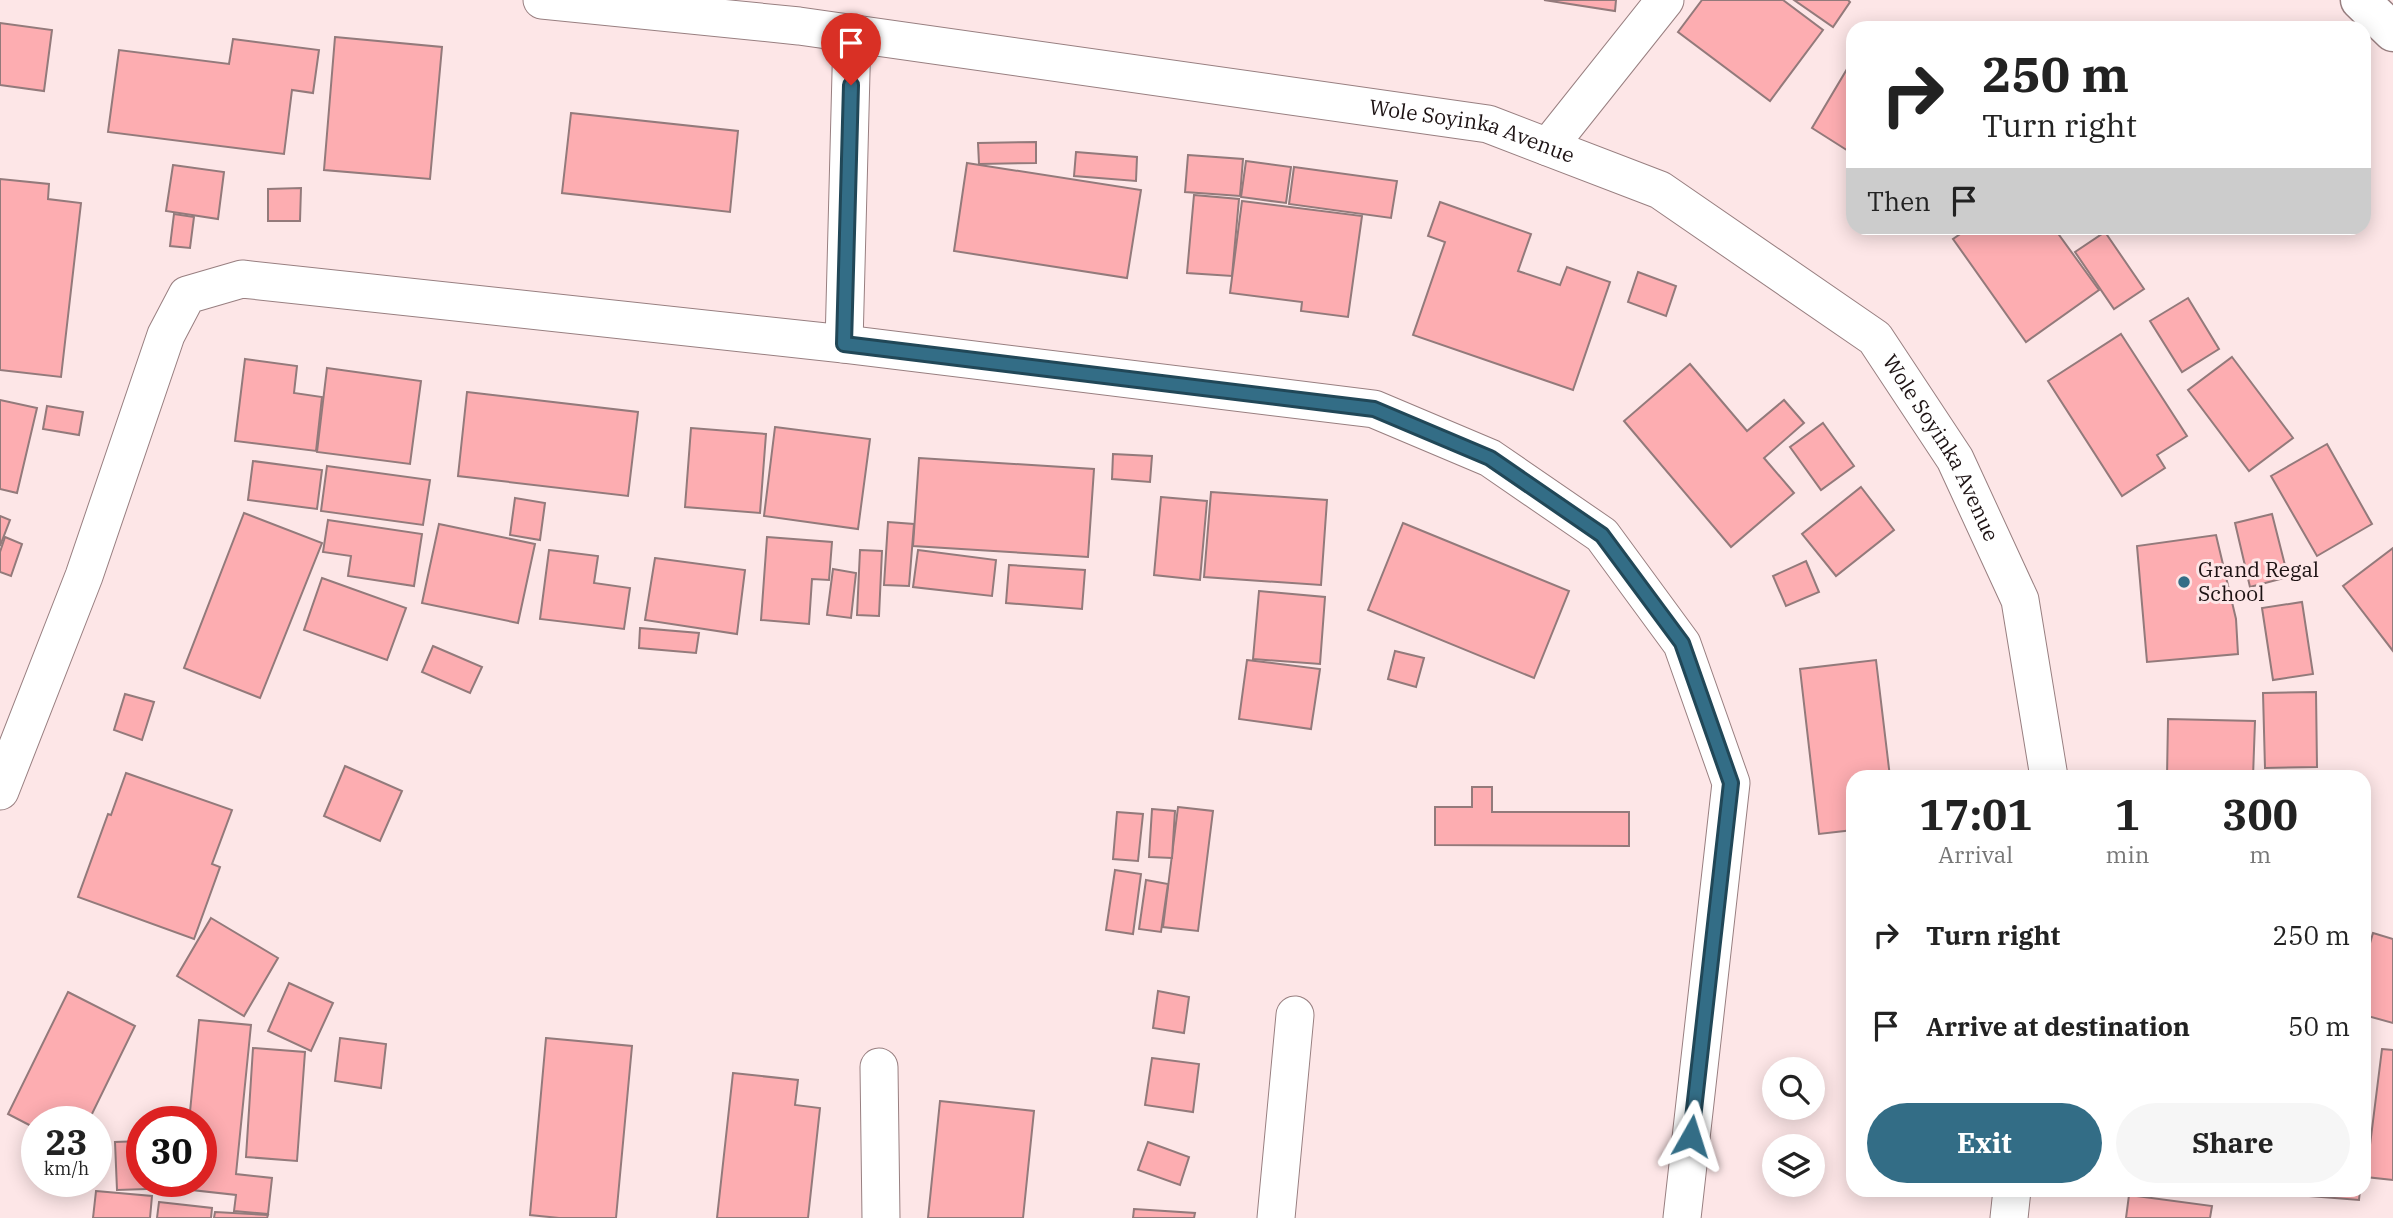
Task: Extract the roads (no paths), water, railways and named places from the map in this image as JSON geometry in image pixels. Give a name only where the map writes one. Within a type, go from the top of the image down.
[{"type":"main road","points":[[2360,0],[2393,32]]},
{"type":"street","name":"Wole Soyinka Avenue","points":[[542,0],[799,26],[1488,124],[1660,190],[1875,338],[1955,459],[2020,600],[2048,770]]},
{"type":"street","points":[[1548,147],[1665,0]]},
{"type":"street","points":[[844,344],[852,34]]},
{"type":"street","points":[[0,791],[84,576],[166,335],[187,295],[242,279],[844,344],[1374,409],[1490,458],[1602,535],[1682,643],[1731,783],[1682,1218]]},
{"type":"street","points":[[1276,1218],[1295,1015]]},
{"type":"street","points":[[879,1067],[881,1218]]},
{"type":"street","points":[[2009,1218],[2011,1197]]},
{"type":"place","name":"Grand Regal School","points":[[2184,582]]}]
